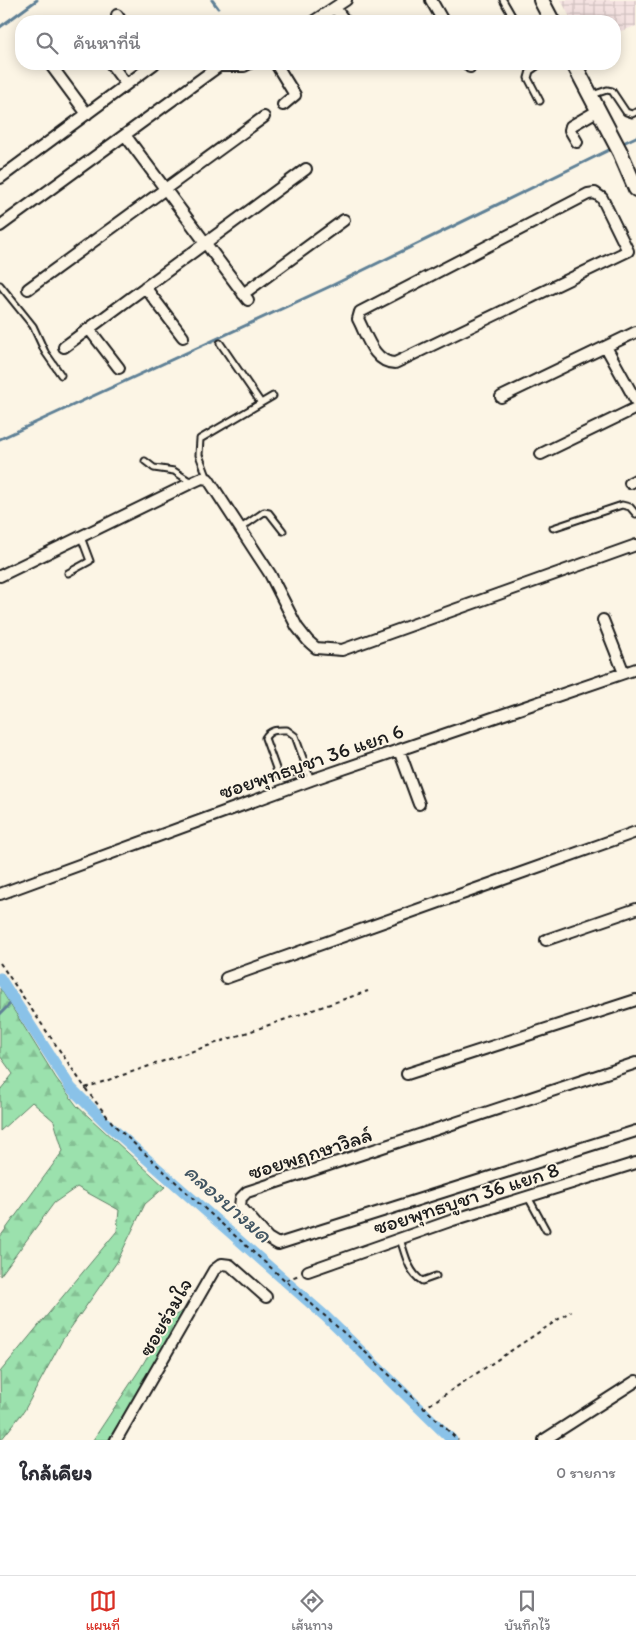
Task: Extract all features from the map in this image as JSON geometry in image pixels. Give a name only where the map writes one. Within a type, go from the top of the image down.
[{"type":"street","points":[[324,15],[346,0]]},
{"type":"street","points":[[431,0],[440,15]]},
{"type":"street","points":[[541,0],[549,15]]},
{"type":"street","points":[[335,8],[340,15]]},
{"type":"street","points":[[54,70],[87,114]]},
{"type":"street","points":[[116,70],[126,84]]},
{"type":"street","points":[[0,178],[145,70]]},
{"type":"street","points":[[0,226],[213,70]]},
{"type":"street","points":[[280,70],[295,95],[282,105]]},
{"type":"street","points":[[577,70],[596,111],[620,152],[636,189]]},
{"type":"street","points":[[577,142],[570,130],[571,126],[596,111]]},
{"type":"street","points":[[28,289],[264,117]]},
{"type":"street","points":[[124,135],[246,297],[344,220]]},
{"type":"street","points":[[64,347],[306,169]]},
{"type":"street","points":[[595,193],[602,198],[632,249],[395,363],[388,363],[379,358],[358,320],[360,312],[369,306],[588,194],[595,193]]},
{"type":"street","points":[[145,287],[183,337]]},
{"type":"street","points":[[89,329],[118,368]]},
{"type":"street","points":[[501,397],[636,332]]},
{"type":"street","points":[[606,347],[636,401]]},
{"type":"street","points":[[541,454],[636,408]]},
{"type":"street","points":[[0,576],[191,482],[202,478],[208,479],[270,574],[297,627],[316,648],[342,650],[636,544]]},
{"type":"street","points":[[603,620],[624,673]]},
{"type":"street","name":"ซอยพุทธบูชา 36 แยก 6","points":[[0,893],[311,780],[636,669]]},
{"type":"street","points":[[399,750],[419,804]]},
{"type":"street","points":[[226,978],[636,832]]},
{"type":"street","points":[[546,940],[636,909]]},
{"type":"street","points":[[407,1074],[636,1000]]},
{"type":"street","name":"ซอยพฤกษาวิลล์","points":[[636,1063],[247,1192],[241,1198],[240,1206],[268,1238],[278,1244],[636,1131]]},
{"type":"street","name":"ซอยพุทธบูชา 36 แยก 8","points":[[308,1272],[400,1238],[636,1162]]},
{"type":"street","name":"ซอยร่วมใจ","points":[[116,1440],[214,1270],[222,1264],[230,1266],[266,1297]]},
{"type":"street","points":[[544,1440],[636,1381]]},
{"type":"lane","points":[[503,0],[512,15]]},
{"type":"lane","points":[[532,70],[528,78],[540,101]]},
{"type":"lane","points":[[590,96],[610,90],[615,93],[626,112],[632,114],[636,112]]},
{"type":"lane","points":[[0,285],[33,326],[45,352],[60,375]]},
{"type":"lane","points":[[220,343],[261,403]]},
{"type":"lane","points":[[208,479],[199,454],[200,439],[273,396]]},
{"type":"lane","points":[[145,461],[154,468],[174,471],[191,482]]},
{"type":"lane","points":[[553,528],[622,505],[630,507],[636,514]]},
{"type":"lane","points":[[241,528],[264,512],[269,513],[283,531]]},
{"type":"lane","points":[[68,573],[90,561],[82,537]]},
{"type":"lane","points":[[307,768],[285,775],[278,774],[265,738],[267,734],[272,731],[290,731],[295,736],[307,768],[311,780]]},
{"type":"lane","points":[[528,1196],[546,1230]]},
{"type":"lane","points":[[400,1238],[411,1270],[417,1278],[422,1281],[436,1276]]},
{"type":"path","points":[[0,963],[85,1088],[121,1131],[194,1200],[362,1349],[423,1409],[458,1440]]},
{"type":"path","points":[[85,1088],[368,991]]},
{"type":"path","points":[[286,1280],[308,1272]]},
{"type":"path","points":[[423,1409],[571,1312]]},
{"type":"shaded area","points":[[561,0],[636,0],[636,26],[621,31],[621,15],[569,15]]},
{"type":"green space","points":[[0,988],[56,1078],[77,1106],[165,1187],[145,1204],[117,1262],[63,1339],[24,1411],[1,1440],[0,1372],[117,1231],[119,1210],[77,1187],[54,1203],[0,1276],[0,1237],[63,1151],[54,1121],[32,1102],[0,1131],[0,1090],[13,1074],[0,1056]]},
{"type":"green space","points":[[192,1306],[108,1440],[93,1440],[140,1369],[170,1318]]},
{"type":"waterway","points":[[16,15],[37,0]]},
{"type":"waterway","points":[[212,0],[218,8]]},
{"type":"waterway","points":[[0,27],[15,16]]},
{"type":"waterway","points":[[621,144],[636,137]]},
{"type":"waterway","points":[[0,439],[333,285],[613,148]]},
{"type":"waterway","name":"คลองบางมด","points":[[0,978],[71,1088],[106,1123],[325,1316],[452,1440]]},
{"type":"waterway","points":[[0,1014],[15,999]]}]
